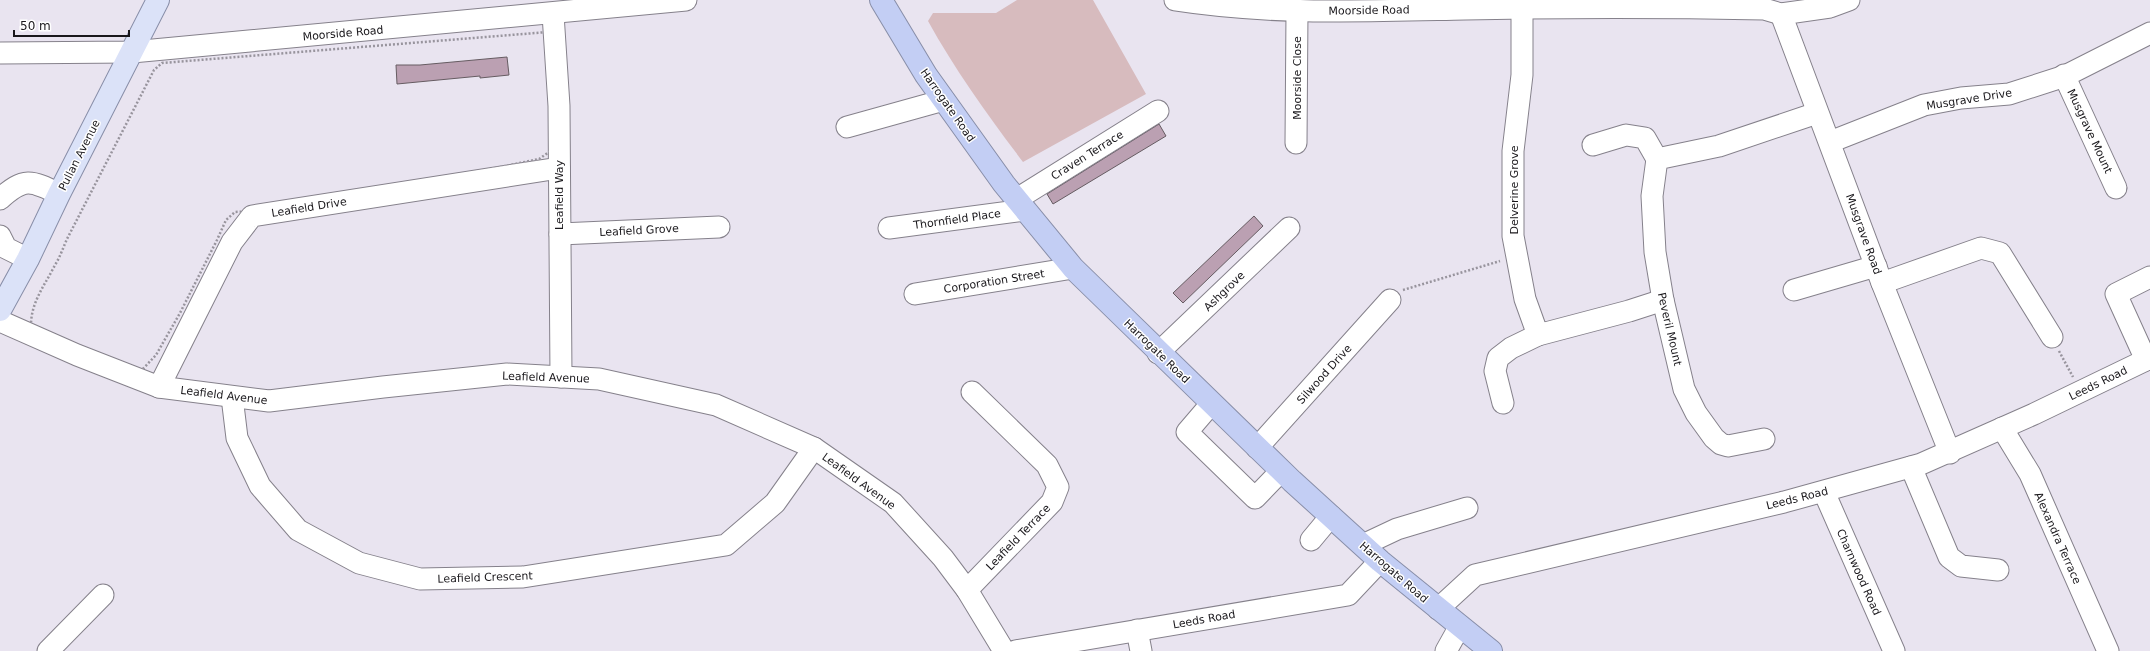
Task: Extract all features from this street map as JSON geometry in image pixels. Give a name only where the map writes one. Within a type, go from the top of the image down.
[{"type":"highway","name":"Harrogate Road","points":[[881,0],[926,75],[1021,205],[1073,268],[1158,353],[1330,516],[1380,561],[1491,651]]},
{"type":"main road","name":"Pullan Avenue","points":[[0,310],[28,259],[59,194],[158,0]]},
{"type":"street","name":"Moorside Road","points":[[0,53],[132,52],[553,14],[657,1],[686,0]]},
{"type":"street","name":"Moorside Road","points":[[1175,0],[1220,7],[1297,12],[1380,5],[1522,4],[1581,6],[1672,4],[1764,8],[1781,14],[1801,6],[1830,7],[1849,0]]},
{"type":"street","name":"Delverine Grove","points":[[1522,4],[1522,75],[1512,150],[1513,236],[1526,299],[1538,334]]},
{"type":"street","name":"Moorside Close","points":[[1296,143],[1297,12]]},
{"type":"street","name":"Leafield Way","points":[[553,14],[559,106],[561,377]]},
{"type":"street","name":"Musgrave Road","points":[[1781,14],[1879,274],[1950,453]]},
{"type":"street","name":"Musgrave Drive","points":[[1830,142],[1924,105],[1961,98],[2009,94],[2064,75],[2150,33]]},
{"type":"street","name":"Musgrave Mount","points":[[2064,75],[2116,188]]},
{"type":"street","points":[[847,127],[944,100]]},
{"type":"street","name":"Craven Terrace","points":[[1021,205],[1158,111]]},
{"type":"street","points":[[1593,145],[1626,135],[1645,138],[1657,159],[1720,146],[1818,112]]},
{"type":"street","name":"Peveril Mount","points":[[1657,159],[1652,196],[1655,252],[1663,300],[1684,389],[1696,413],[1714,438],[1721,444],[1728,446],[1764,440]]},
{"type":"street","name":"Leafield Drive","points":[[159,387],[232,242],[252,216],[559,168]]},
{"type":"street","points":[[0,199],[15,185],[36,182],[59,194]]},
{"type":"street","name":"Thornfield Place","points":[[889,228],[1021,205]]},
{"type":"street","name":"Leafield Grove","points":[[560,234],[719,227]]},
{"type":"street","name":"Ashgrove","points":[[1158,353],[1289,228]]},
{"type":"street","points":[[0,236],[6,248],[28,259]]},
{"type":"street","points":[[1794,290],[1879,274],[1981,248],[2000,253],[2052,337]]},
{"type":"street","name":"Corporation Street","points":[[915,294],[1073,268]]},
{"type":"street","points":[[2148,359],[2116,294],[2150,277]]},
{"type":"street","name":"Silwood Drive","points":[[1257,448],[1390,300]]},
{"type":"street","points":[[1503,403],[1495,371],[1498,358],[1511,348],[1538,334],[1629,312],[1663,300]]},
{"type":"street","name":"Leafield Avenue","points":[[0,321],[77,355],[159,387],[269,401],[507,374],[600,379],[716,405],[814,448],[893,503],[943,558],[967,590],[1004,651]]},
{"type":"street","name":"Leeds Road","points":[[1438,609],[1476,575],[1824,492],[1911,467],[1950,453],[2148,359]]},
{"type":"street","name":"Leafield Terrace","points":[[967,590],[1052,502],[1058,487],[1047,465],[972,392]]},
{"type":"street","name":"Leafield Crescent","points":[[232,396],[237,438],[260,486],[298,530],[360,563],[420,579],[523,577],[726,545],[775,503],[814,448]]},
{"type":"street","points":[[1211,404],[1187,432],[1255,498],[1281,471]]},
{"type":"street","name":"Alexandra Terrace","points":[[2002,428],[2030,474],[2108,651]]},
{"type":"street","points":[[1911,467],[1949,557],[1961,566],[1998,570]]},
{"type":"street","name":"Charnwood Road","points":[[1824,492],[1894,651]]},
{"type":"street","points":[[1363,545],[1397,529],[1468,508]]},
{"type":"street","points":[[1311,540],[1330,516]]},
{"type":"street","name":"Leeds Road","points":[[1015,651],[1348,595],[1380,561]]},
{"type":"street","points":[[48,651],[103,595]]},
{"type":"street","points":[[1446,651],[1460,626]]},
{"type":"street","points":[[1138,630],[1141,651]]},
{"type":"path","points":[[1390,300],[1406,289],[1516,256]]},
{"type":"shaded area","points":[[1017,0],[1093,0],[1146,94],[1023,162],[973,93],[949,57],[928,21],[933,13],[996,13]]},
{"type":"building","points":[[507,57],[509,75],[480,78],[480,76],[397,84],[396,65],[420,65]]},
{"type":"building","points":[[1159,124],[1166,136],[1053,204],[1047,194]]},
{"type":"building","points":[[1254,216],[1263,226],[1183,303],[1173,293]]}]
